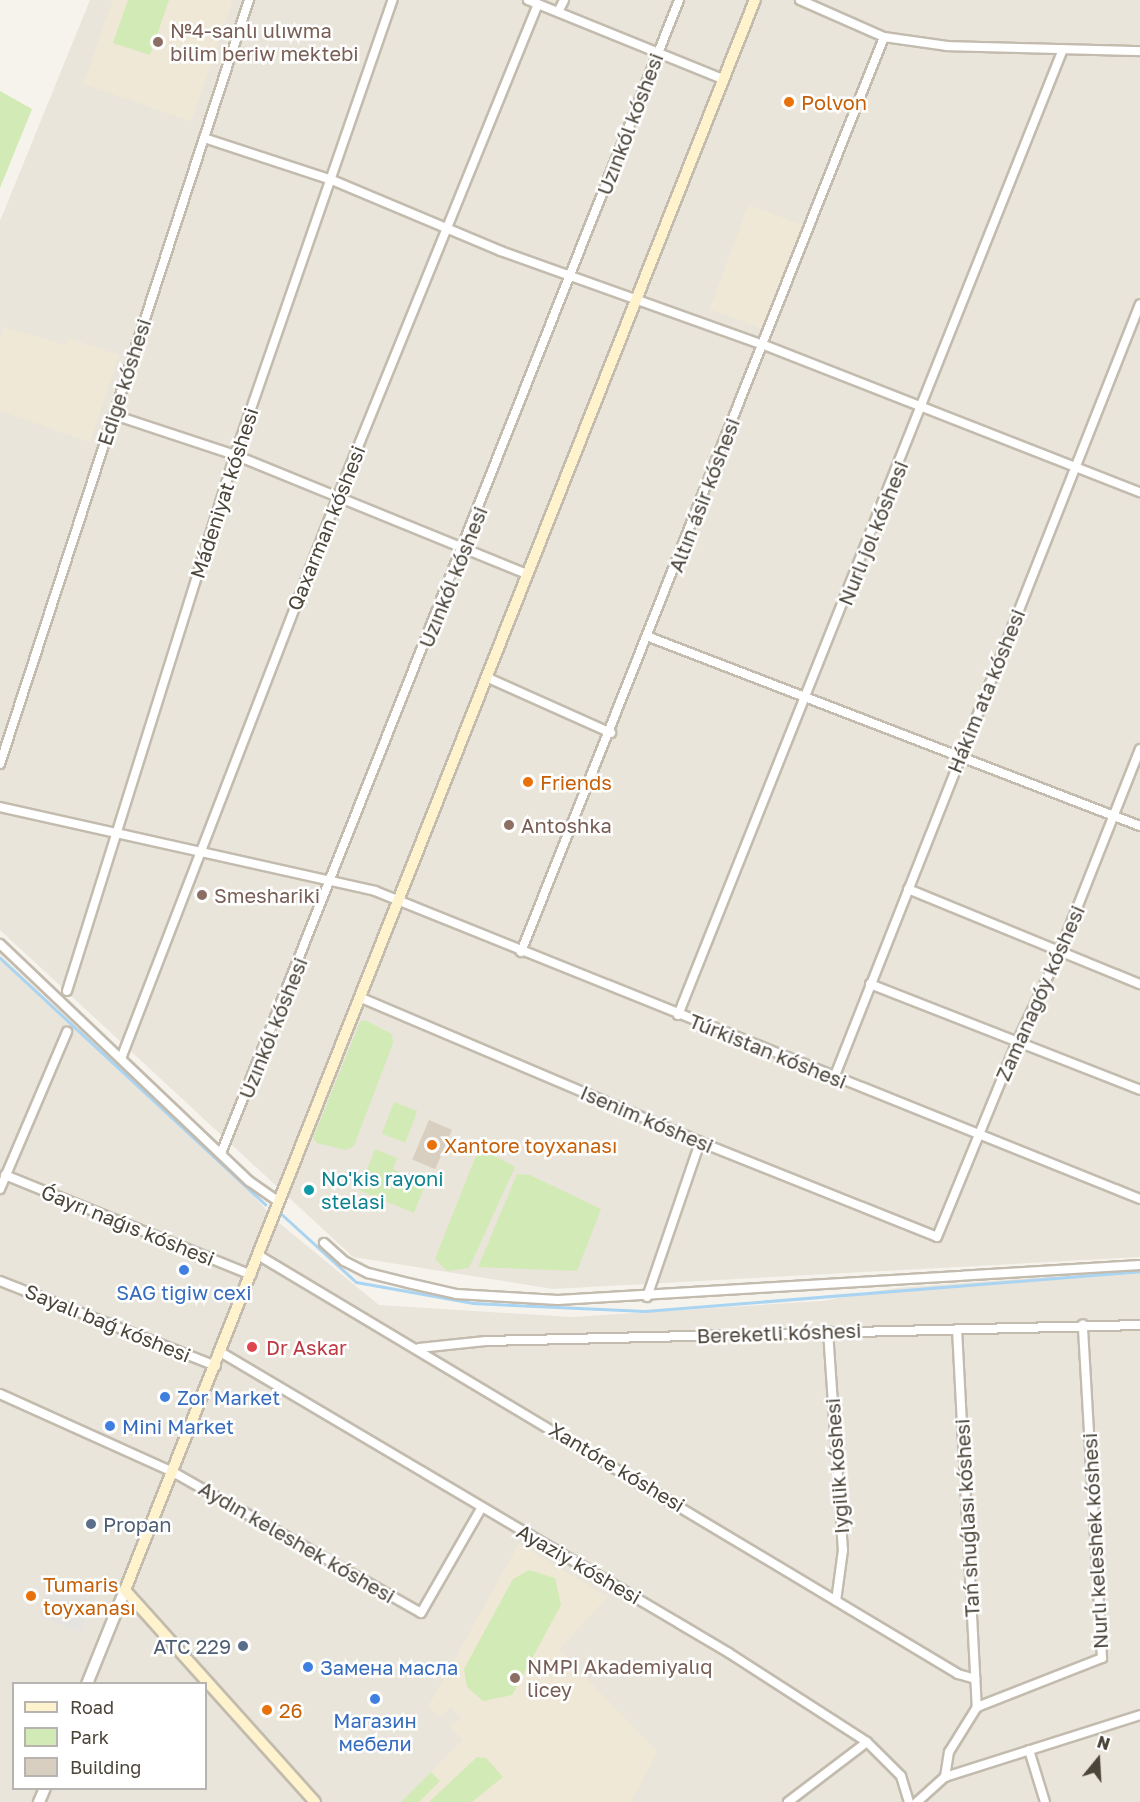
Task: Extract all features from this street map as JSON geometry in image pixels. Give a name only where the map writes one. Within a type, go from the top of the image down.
[{"type":"main road","points":[[315,1802],[125,1590],[222,1353],[278,1201],[755,0]]},
{"type":"street","name":"Edige kóshesi","points":[[0,764],[249,0]]},
{"type":"street","name":"Mádeniyat kóshesi","points":[[67,991],[235,454],[393,0]]},
{"type":"street","points":[[528,0],[723,79]]},
{"type":"street","points":[[558,12],[564,0]]},
{"type":"street","name":"Uzınkól kóshesi","points":[[222,1151],[466,546],[679,0]]},
{"type":"street","points":[[800,0],[884,37],[947,46],[1140,51]]},
{"type":"street","name":"Qaxarman kóshesi","points":[[122,1056],[197,854],[338,496],[538,4]]},
{"type":"street","name":"Altın ásir kóshesi","points":[[521,952],[611,733],[884,37]]},
{"type":"street","name":"Nurlı jol kóshesi","points":[[678,1015],[923,407],[1063,49]]},
{"type":"street","points":[[204,138],[332,180],[571,277],[764,345],[1140,492]]},
{"type":"street","name":"Hákim ata kóshesi","points":[[834,1078],[1140,304]]},
{"type":"street","points":[[114,415],[235,454],[466,546],[527,574]]},
{"type":"street","points":[[649,637],[1140,826]]},
{"type":"street","points":[[486,677],[611,733]]},
{"type":"street","name":"Zamanagóy kóshesi","points":[[937,1237],[1017,1042],[1060,951],[1140,749]]},
{"type":"street","name":"Túrkistan kóshesi","points":[[0,807],[197,854],[375,891],[521,952],[1140,1199]]},
{"type":"street","points":[[908,890],[1140,984]]},
{"type":"street","points":[[0,944],[222,1151],[249,1181],[278,1201]]},
{"type":"street","points":[[870,984],[1140,1090]]},
{"type":"street","name":"Isenim kóshesi","points":[[359,997],[700,1142],[937,1237]]},
{"type":"street","points":[[0,1189],[4,1175],[67,1032]]},
{"type":"street","points":[[647,1297],[700,1142]]},
{"type":"street","name":"Ǵayrı naǵıs kóshesi","points":[[4,1175],[251,1275]]},
{"type":"street","points":[[324,1243],[344,1261],[368,1273],[456,1294],[558,1300],[647,1297],[1140,1265]]},
{"type":"street","name":"Xantóre kóshesi","points":[[258,1255],[419,1348],[958,1674],[975,1679]]},
{"type":"street","name":"Sayalı baǵ kóshesi","points":[[0,1281],[216,1366]]},
{"type":"street","name":"Bereketli kóshesi","points":[[419,1348],[486,1341],[828,1330],[1140,1324]]},
{"type":"street","name":"Nurlı keleshek kóshesi","points":[[977,1707],[1102,1658],[1083,1325]]},
{"type":"street","name":"Tań shuǵlası kóshesi","points":[[957,1329],[977,1707]]},
{"type":"street","name":"Iygilik kóshesi","points":[[828,1330],[843,1550],[836,1601]]},
{"type":"street","name":"Ayaziy kóshesi","points":[[222,1353],[729,1653],[867,1742],[901,1776],[909,1802]]},
{"type":"street","name":"Aydın keleshek kóshesi","points":[[0,1394],[173,1472],[421,1613],[482,1507]]},
{"type":"street","points":[[87,1682],[125,1590]]},
{"type":"street","points":[[945,1777],[949,1752],[977,1707]]},
{"type":"street","points":[[916,1802],[945,1777],[1140,1715]]},
{"type":"street","points":[[788,1802],[867,1742]]},
{"type":"street","points":[[1029,1750],[1046,1802]]},
{"type":"shaded area","points":[[90,0],[1140,0],[1140,1257],[553,1289],[353,1257],[0,930],[0,221]]},
{"type":"shaded area","name":"№4-sanlı ulıwma bilim beriw mektebi","points":[[113,0],[233,0],[191,121],[83,84]]},
{"type":"shaded area","points":[[748,205],[803,225],[765,329],[710,309]]},
{"type":"shaded area","points":[[4,327],[66,345],[69,338],[119,355],[90,442],[0,411],[0,340]]},
{"type":"shaded area","points":[[0,955],[237,1176],[272,1217],[379,1305],[572,1317],[822,1301],[896,1288],[1140,1270],[1140,1802],[0,1802]]},
{"type":"shaded area","name":"NMPI Akademiyalıq licey","points":[[519,1544],[607,1597],[559,1650],[657,1752],[631,1802],[401,1802],[463,1740],[450,1727],[461,1718],[451,1707],[440,1716],[428,1707]]},
{"type":"shaded area","points":[[53,1580],[94,1596],[80,1632],[39,1616]]},
{"type":"green space","points":[[128,0],[169,0],[150,55],[113,43]]},
{"type":"green space","points":[[0,91],[32,109],[0,188]]},
{"type":"green space","points":[[365,1020],[392,1034],[393,1043],[354,1146],[346,1150],[317,1143],[313,1138],[360,1022]]},
{"type":"green space","points":[[394,1102],[417,1111],[405,1143],[382,1134]]},
{"type":"green space","points":[[479,1148],[515,1167],[469,1268],[447,1271],[435,1259]]},
{"type":"green space","points":[[375,1149],[397,1158],[393,1169],[425,1185],[414,1213],[359,1190]]},
{"type":"green space","points":[[517,1174],[530,1175],[601,1209],[577,1271],[478,1267]]},
{"type":"green space","points":[[529,1570],[555,1578],[561,1605],[512,1695],[483,1701],[467,1687],[464,1669],[513,1579]]},
{"type":"green space","points":[[477,1757],[486,1758],[503,1777],[472,1802],[429,1802]]},
{"type":"green space","points":[[431,1772],[440,1781],[419,1802],[401,1802]]},
{"type":"building","name":"Xantore toyxanası","points":[[429,1120],[452,1130],[435,1169],[412,1160]]},
{"type":"waterway","points":[[0,958],[265,1204]]},
{"type":"waterway","points":[[279,1212],[356,1282],[473,1303],[645,1311],[1140,1271]]},
{"type":"place","name":"№4-sanlı ulıwma bilim beriw mektebi","points":[[158,42]]},
{"type":"place","name":"Polvon","points":[[789,102]]},
{"type":"place","name":"Friends","points":[[528,782]]},
{"type":"place","name":"Antoshka","points":[[509,825]]},
{"type":"place","name":"Smeshariki","points":[[202,895]]},
{"type":"place","name":"Xantore toyxanası","points":[[432,1145]]},
{"type":"place","name":"No'kis rayoni stelasi","points":[[309,1190]]},
{"type":"place","name":"SAG tigiw cexi","points":[[184,1270]]},
{"type":"place","name":"Dr Askar","points":[[252,1347]]},
{"type":"place","name":"Zor Market","points":[[165,1397]]},
{"type":"place","name":"Mini Market","points":[[110,1426]]},
{"type":"place","name":"Propan","points":[[91,1524]]},
{"type":"place","name":"Tumaris toyxanası","points":[[31,1596]]},
{"type":"place","name":"АТС 229","points":[[243,1646]]},
{"type":"place","name":"Замена масла","points":[[308,1667]]},
{"type":"place","name":"NMPI Akademiyalıq licey","points":[[515,1678]]},
{"type":"place","name":"Магазин мебели","points":[[375,1699]]},
{"type":"place","name":"26","points":[[267,1710]]}]
